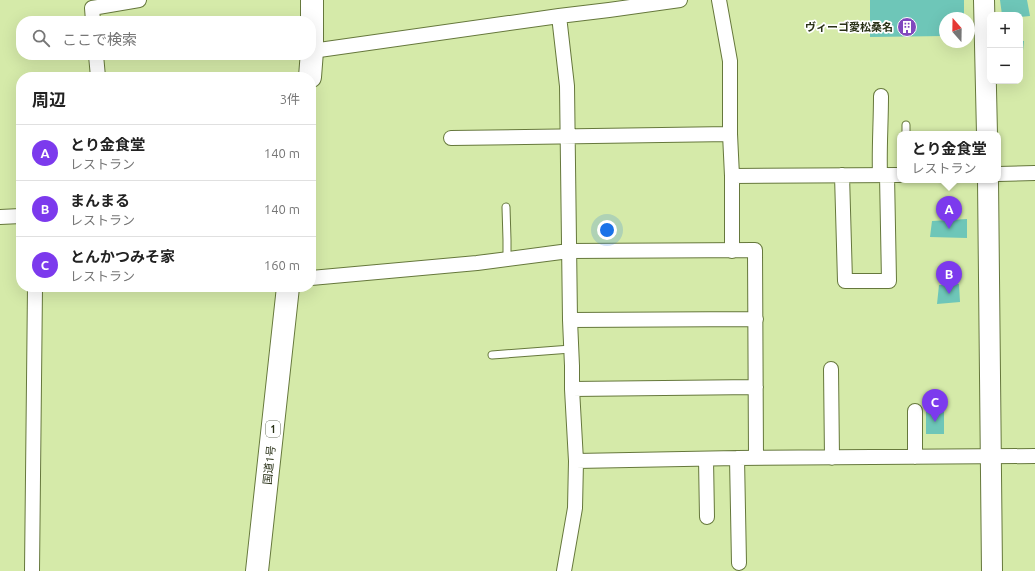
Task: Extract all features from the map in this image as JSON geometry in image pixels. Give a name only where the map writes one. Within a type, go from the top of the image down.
[{"type":"highway","points":[[312,0],[312,16]]},
{"type":"highway","points":[[310,72],[311,60]]},
{"type":"highway","name":"国道1号","points":[[257,571],[287,292]]},
{"type":"street","points":[[93,16],[92,8],[139,0]]},
{"type":"street","points":[[316,50],[559,16],[609,5],[680,0]]},
{"type":"street","points":[[719,0],[730,61],[732,251]]},
{"type":"street","points":[[984,0],[987,131]]},
{"type":"street","points":[[559,16],[567,86],[570,320],[576,461],[575,508],[564,571]]},
{"type":"street","points":[[96,60],[98,72]]},
{"type":"street","points":[[842,175],[845,281],[889,281],[889,175],[879,146],[881,127],[881,96]]},
{"type":"street","points":[[451,138],[730,134]]},
{"type":"street","points":[[1001,174],[1035,173]]},
{"type":"street","points":[[732,176],[889,175]]},
{"type":"street","points":[[988,183],[992,571]]},
{"type":"street","points":[[0,216],[16,216]]},
{"type":"street","points":[[316,278],[507,260],[569,251],[755,250],[756,458]]},
{"type":"street","points":[[32,571],[35,292]]},
{"type":"street","points":[[570,320],[756,319]]},
{"type":"street","points":[[831,369],[832,458]]},
{"type":"street","points":[[572,389],[756,387]]},
{"type":"street","points":[[914,457],[915,411]]},
{"type":"street","points":[[576,461],[737,458],[1035,456]]},
{"type":"street","points":[[737,458],[739,563]]},
{"type":"street","points":[[706,459],[707,517]]},
{"type":"lane","points":[[906,125],[906,131]]},
{"type":"lane","points":[[506,207],[508,240],[507,260]]},
{"type":"lane","points":[[492,355],[571,349]]},
{"type":"building","name":"ヴィーゴ愛松桑名","points":[[870,0],[964,0],[964,12],[939,12],[939,36],[870,37]]},
{"type":"building","points":[[1000,0],[1027,0],[1030,16],[1023,17],[1023,12],[1002,12]]},
{"type":"building","points":[[967,219],[967,238],[930,237],[932,221]]},
{"type":"building","points":[[959,284],[960,302],[937,304],[939,285]]},
{"type":"building","points":[[926,409],[944,409],[944,434],[926,434]]},
{"type":"place","name":"ヴィーゴ愛松桑名","points":[[907,27]]},
{"type":"place","name":"とり金食堂","points":[[949,229]]},
{"type":"place","name":"まんまる","points":[[949,294]]},
{"type":"place","name":"とんかつみそ家","points":[[935,422]]}]
